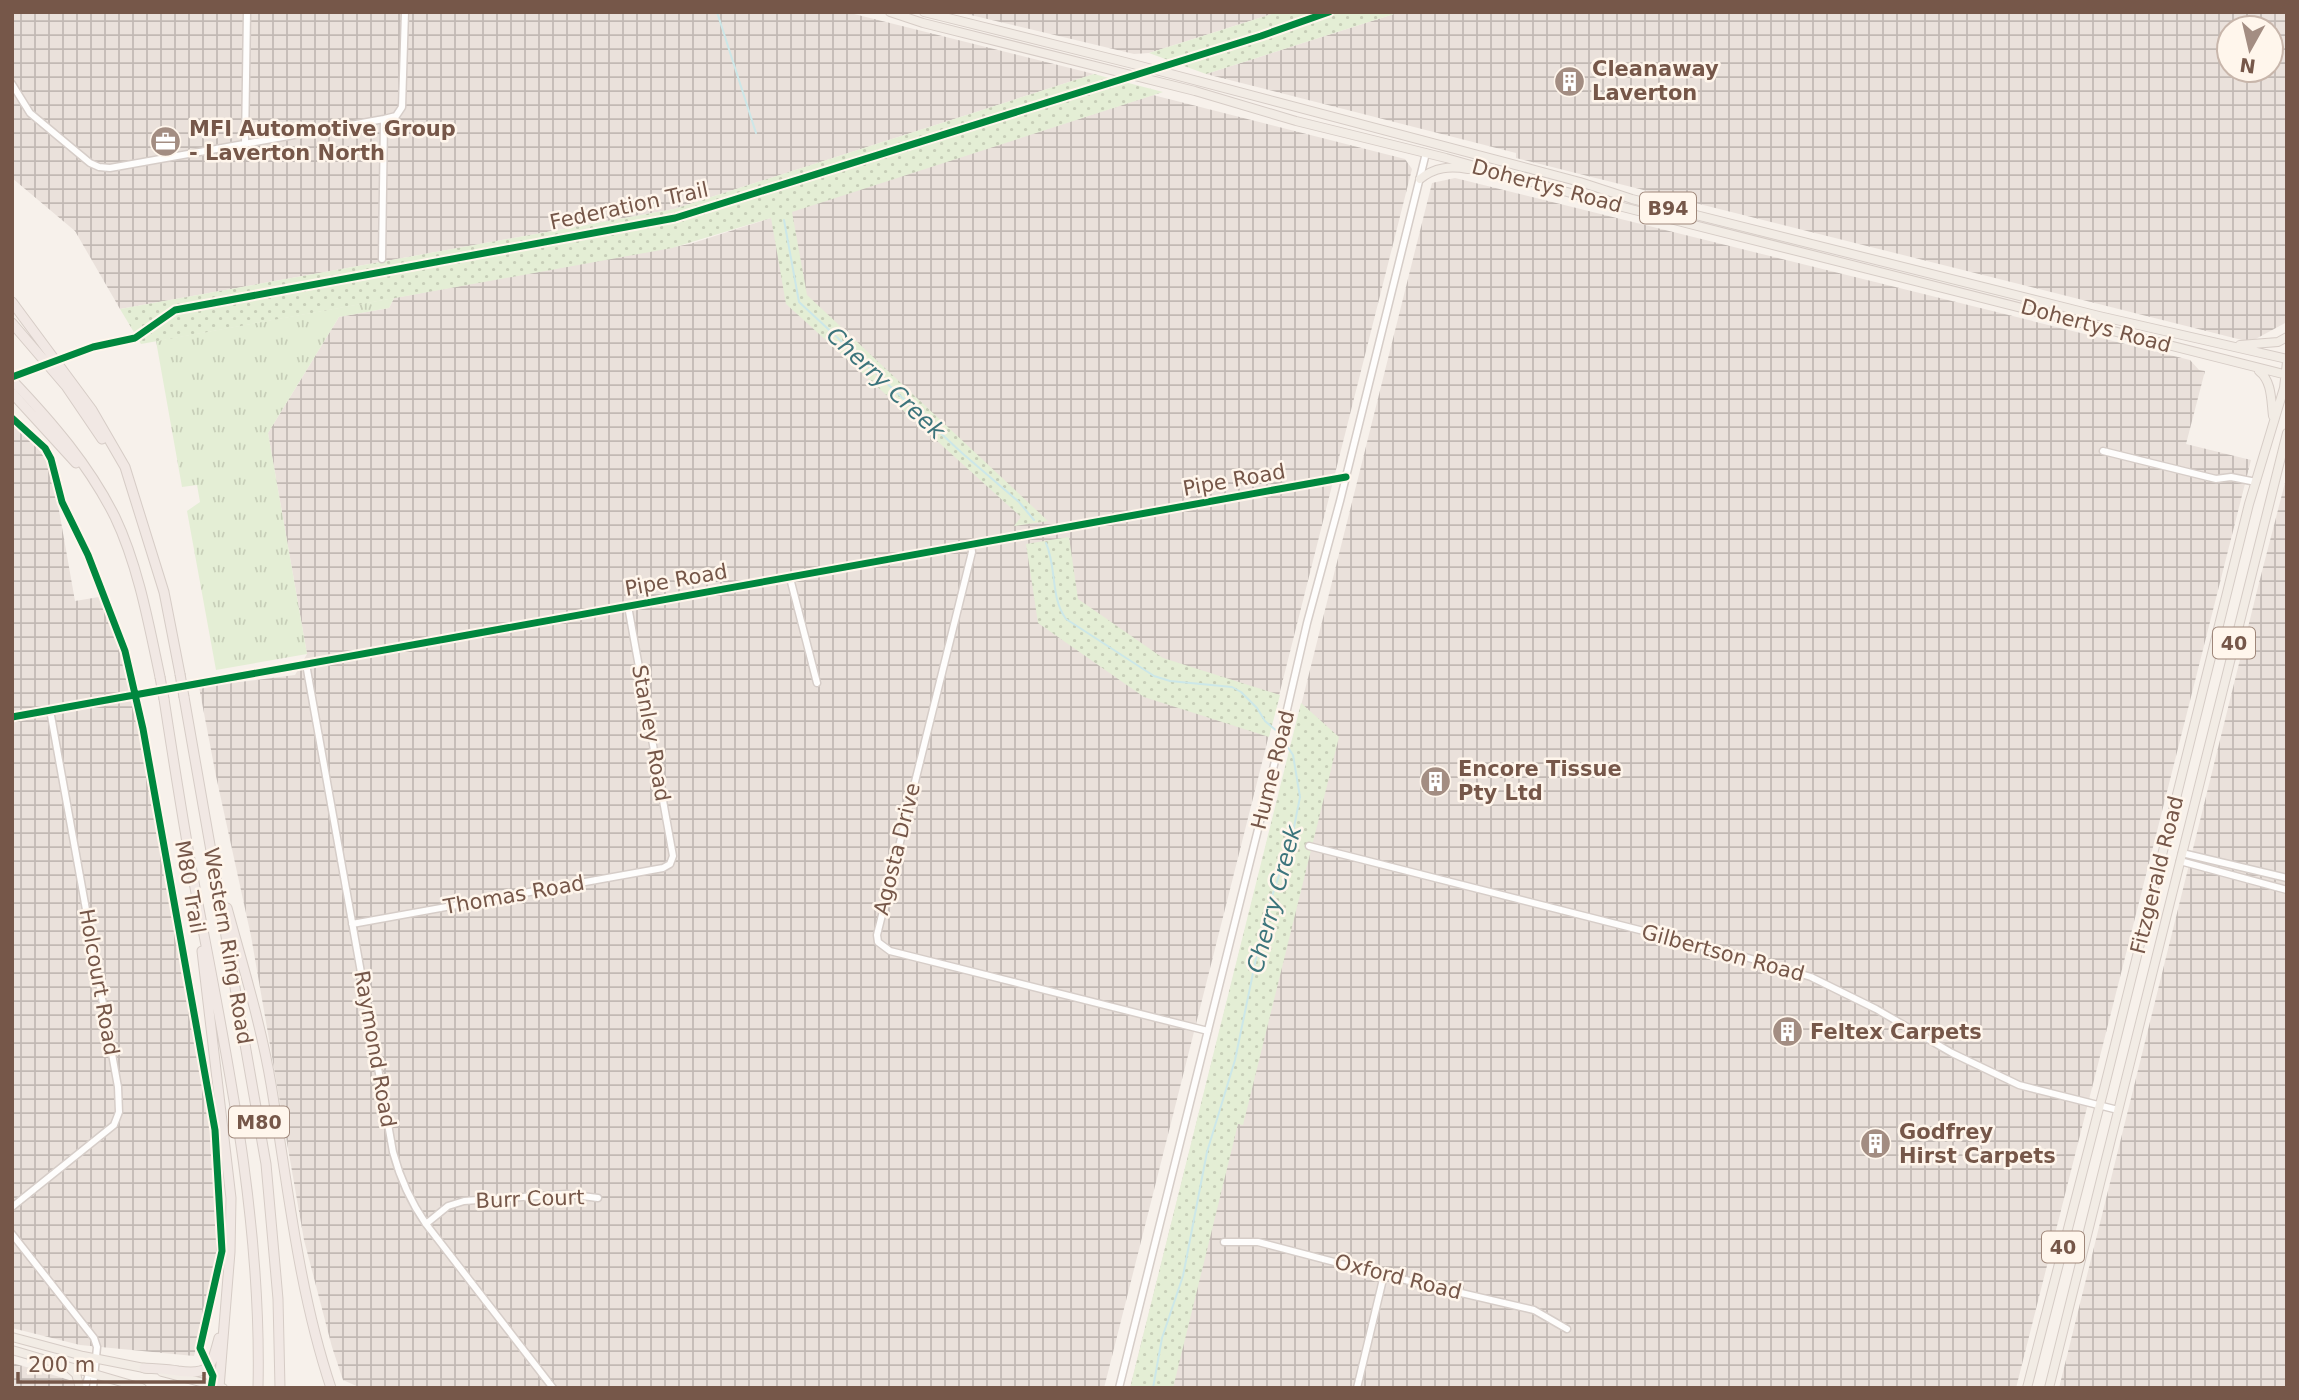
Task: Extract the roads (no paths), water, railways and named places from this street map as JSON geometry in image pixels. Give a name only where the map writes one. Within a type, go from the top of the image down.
[{"type":"highway","points":[[12,302],[92,410],[125,467],[138,509]]},
{"type":"highway","points":[[12,323],[86,414],[120,469],[138,509]]},
{"type":"highway","points":[[12,380],[69,444],[116,519]]},
{"type":"highway","points":[[12,393],[63,447],[116,519]]},
{"type":"highway","name":"Western Ring Road","points":[[138,509],[164,592],[266,1164],[278,1299],[280,1386]]},
{"type":"highway","name":"Western Ring Road","points":[[116,519],[142,600],[160,677],[221,1021],[245,1173],[257,1301],[258,1383]]},
{"type":"highway","points":[[213,863],[268,1070],[294,1240],[326,1388]]},
{"type":"highway","points":[[196,892],[232,1198],[221,1387]]},
{"type":"highway","points":[[144,1368],[193,1374],[205,1370],[216,1351],[223,1323]]},
{"type":"highway","points":[[320,1354],[331,1388]]},
{"type":"main road","name":"Dohertys Road","points":[[890,12],[923,23],[1195,91],[1296,121],[1506,174],[1599,201],[2286,374]]},
{"type":"main road","name":"Dohertys Road","points":[[924,12],[1144,67],[1632,199],[2287,361]]},
{"type":"main road","points":[[1426,153],[1429,143]]},
{"type":"main road","points":[[1420,179],[1433,170],[1451,167],[1506,174]]},
{"type":"main road","points":[[1836,260],[1839,250]]},
{"type":"main road","points":[[1996,300],[1999,291]]},
{"type":"main road","points":[[2227,345],[2278,342],[2287,337]]},
{"type":"main road","name":"Fitzgerald Road","points":[[2027,1388],[2256,482],[2274,423],[2287,361]]},
{"type":"main road","points":[[2255,368],[2267,378],[2274,423]]},
{"type":"main road","name":"Fitzgerald Road","points":[[2049,1388],[2287,433]]},
{"type":"main road","points":[[2163,853],[2181,857]]},
{"type":"main road","points":[[12,1337],[221,1387]]},
{"type":"main road","points":[[12,1350],[142,1388]]},
{"type":"main road","points":[[68,1366],[76,1374],[82,1388]]},
{"type":"street","points":[[245,144],[247,12]]},
{"type":"street","points":[[12,84],[30,113],[90,163],[110,169],[384,119],[396,116],[402,107],[405,12]]},
{"type":"street","points":[[382,259],[384,119]]},
{"type":"street","name":"Hume Road","points":[[1119,1388],[1307,623],[1426,153]]},
{"type":"street","points":[[2103,451],[2216,480],[2231,477],[2256,482]]},
{"type":"street","name":"Pipe Road","points":[[12,717],[1346,477]]},
{"type":"street","name":"Agosta Drive","points":[[971,545],[972,552],[877,935],[878,942],[890,951],[1208,1031]]},
{"type":"street","points":[[790,578],[817,683]]},
{"type":"street","name":"Stanley Road","points":[[628,606],[672,860]]},
{"type":"street","name":"Raymond Road","points":[[306,664],[393,1152],[400,1178],[426,1224],[553,1388]]},
{"type":"street","name":"Holcourt Road","points":[[12,1207],[98,1140],[114,1125],[119,1112],[118,1087],[50,710]]},
{"type":"street","name":"Gilbertson Road","points":[[1310,846],[1742,956],[1811,977],[1876,1009],[1952,1052],[2019,1084],[2118,1110]]},
{"type":"street","points":[[2181,857],[2287,878]]},
{"type":"street","points":[[2181,857],[2229,875],[2287,890]]},
{"type":"street","name":"Thomas Road","points":[[352,924],[663,868],[672,860]]},
{"type":"street","points":[[2229,875],[2231,865]]},
{"type":"street","name":"Burr Court","points":[[426,1224],[448,1206],[464,1201],[566,1194],[598,1198]]},
{"type":"street","points":[[12,1234],[94,1338],[97,1347],[92,1373],[93,1388]]},
{"type":"street","name":"Oxford Road","points":[[1224,1242],[1258,1242],[1534,1310],[1567,1329]]},
{"type":"street","points":[[1357,1388],[1384,1275]]},
{"type":"street","points":[[82,1388],[92,1373]]},
{"type":"waterway","name":"Cherry Creek","points":[[717,12],[756,133]]},
{"type":"waterway","name":"Cherry Creek","points":[[784,220],[799,302],[1019,502],[1034,520]]},
{"type":"waterway","name":"Cherry Creek","points":[[1046,543],[1058,601],[1066,619],[1154,676],[1170,681],[1232,687],[1241,692],[1278,732]]},
{"type":"waterway","name":"Cherry Creek","points":[[1153,1388],[1162,1338],[1183,1276],[1207,1152],[1235,1060],[1264,920],[1292,837],[1300,797],[1293,755],[1283,740]]},
{"type":"place","name":"Cleanaway Laverton","points":[[1569,81]]},
{"type":"place","name":"MFI Automotive Group - Laverton North","points":[[166,141]]},
{"type":"place","name":"Encore Tissue Pty Ltd","points":[[1435,781]]},
{"type":"place","name":"Feltex Carpets","points":[[1787,1032]]},
{"type":"place","name":"Godfrey Hirst Carpets","points":[[1876,1144]]}]
